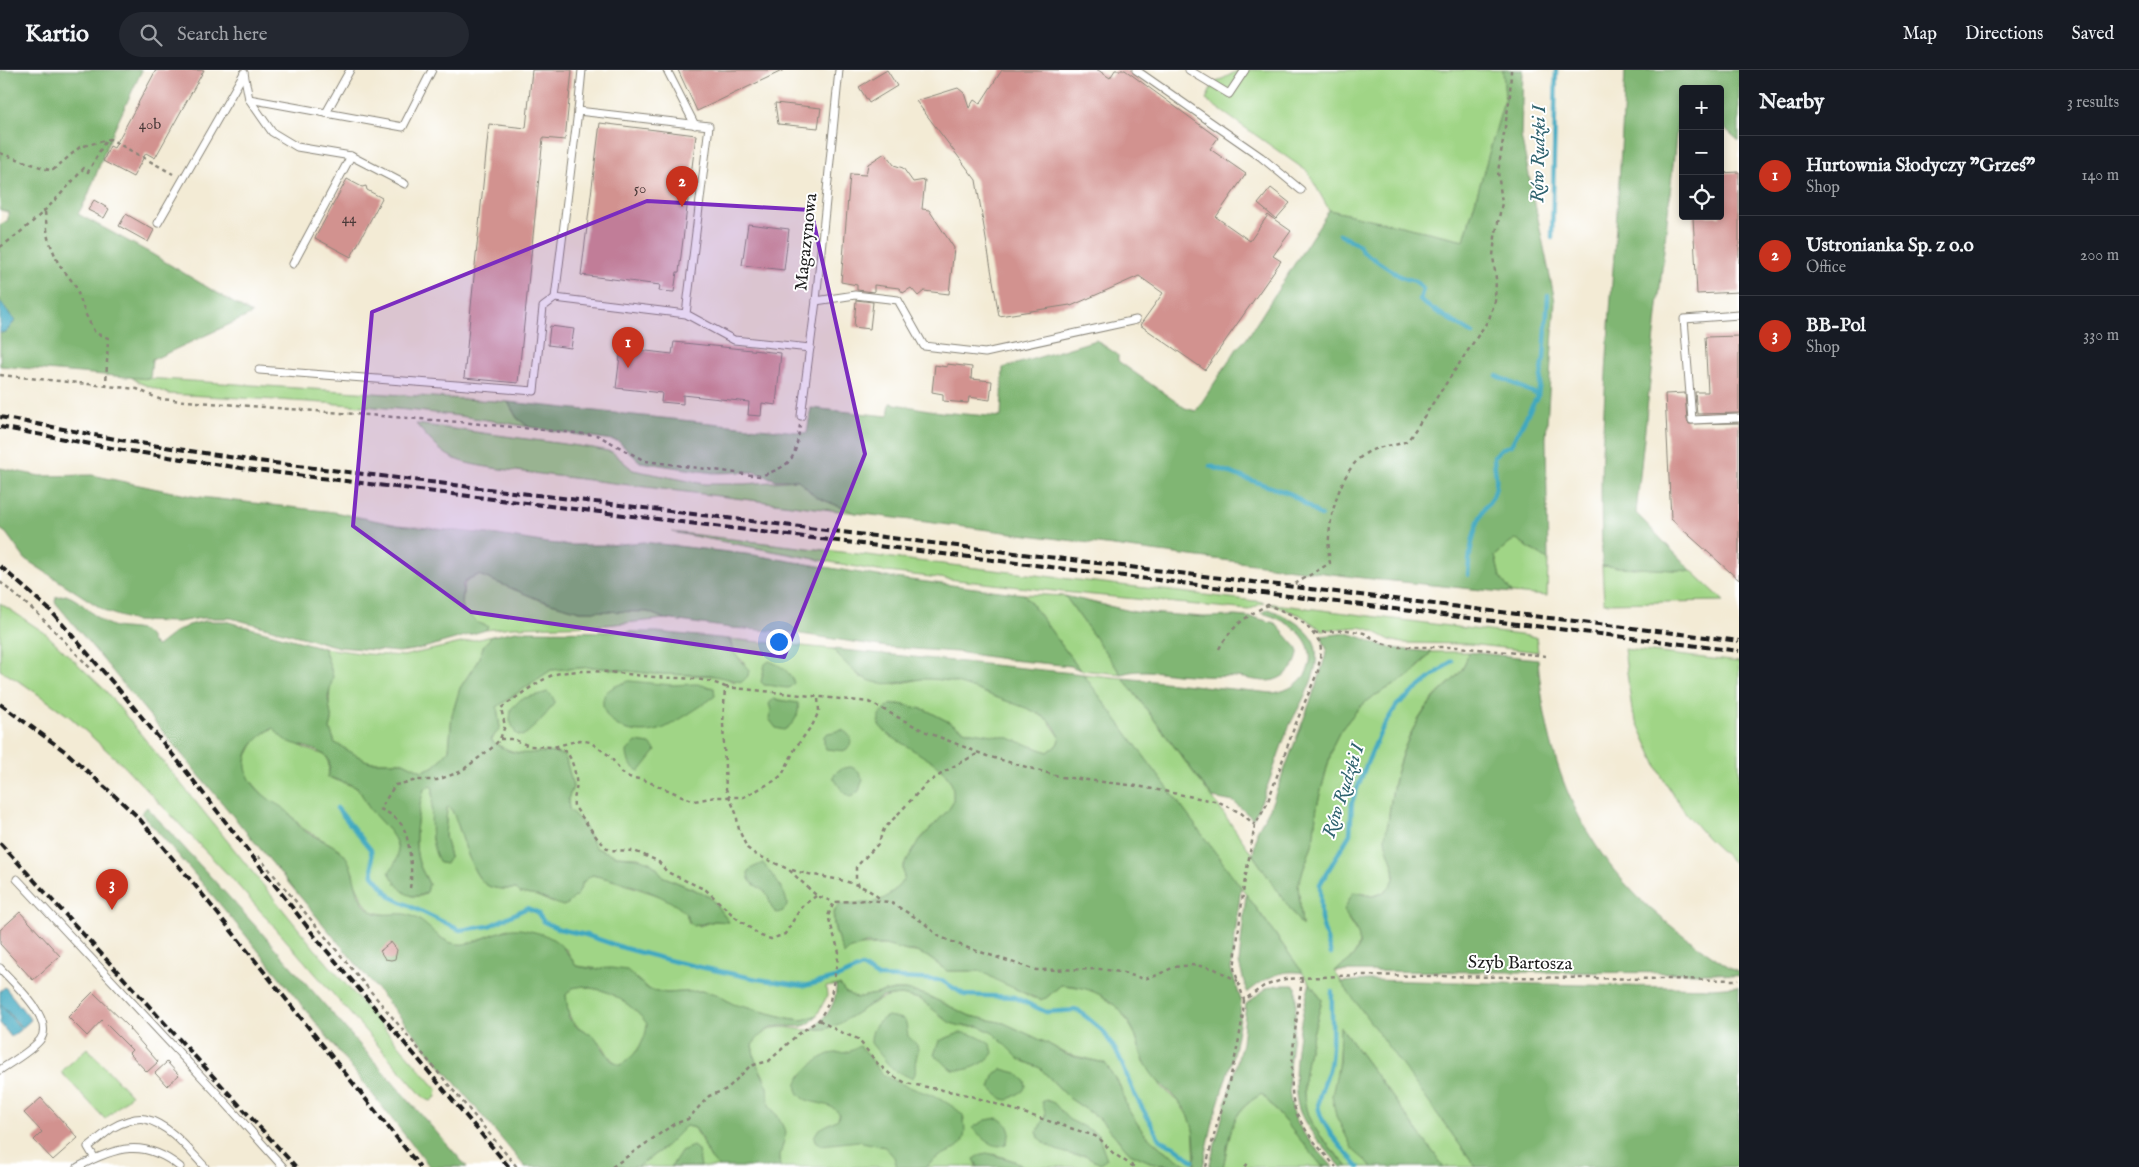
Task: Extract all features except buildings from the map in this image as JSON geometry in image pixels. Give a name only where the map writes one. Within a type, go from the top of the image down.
[{"type":"lane","points":[[326,113],[350,70]]},
{"type":"lane","points":[[249,100],[403,127],[432,70]]},
{"type":"lane","points":[[555,298],[582,70]]},
{"type":"lane","points":[[667,70],[695,125]]},
{"type":"lane","name":"Magazynowa","points":[[801,416],[816,301],[839,70]]},
{"type":"lane","points":[[1136,70],[1261,157],[1301,190]]},
{"type":"lane","points":[[1189,70],[1229,94],[1245,70]]},
{"type":"lane","points":[[245,72],[249,100],[272,132],[297,147],[351,156],[405,184]]},
{"type":"lane","points":[[158,222],[245,72]]},
{"type":"lane","points":[[578,111],[709,126],[686,314]]},
{"type":"lane","points":[[293,264],[351,156]]},
{"type":"lane","points":[[816,301],[855,295],[898,300],[924,346],[985,353],[1136,320]]},
{"type":"lane","points":[[258,370],[534,391],[543,307],[555,298],[686,314],[734,340],[810,348]]},
{"type":"lane","points":[[1739,315],[1684,319],[1692,420],[1739,418]]},
{"type":"lane","points":[[17,879],[214,1090],[283,1167]]},
{"type":"lane","points":[[0,968],[44,1021],[44,1034],[35,1045],[0,1070]]},
{"type":"lane","points":[[94,1157],[88,1147],[113,1127],[130,1121],[144,1119],[165,1129],[205,1167]]},
{"type":"lane","points":[[78,1167],[94,1157],[112,1150],[134,1148],[156,1153],[171,1160],[179,1167]]},
{"type":"path","points":[[1294,584],[1330,563],[1330,522],[1338,496],[1356,460],[1368,451],[1385,445],[1403,444],[1410,439],[1490,319],[1495,301],[1496,279],[1493,256],[1502,203],[1498,172],[1510,95],[1511,70]]},
{"type":"path","points":[[0,247],[20,234],[46,212],[84,168],[88,172],[106,139]]},
{"type":"path","points":[[0,153],[52,171],[80,146],[110,139],[183,180]]},
{"type":"path","points":[[46,212],[48,238],[58,263],[75,285],[95,333],[108,338],[106,386]]},
{"type":"path","points":[[0,375],[137,389],[159,399],[459,422],[597,436],[645,461],[760,476],[778,470],[796,452],[801,416]]},
{"type":"path","points":[[0,582],[37,613],[94,672]]},
{"type":"path","points":[[1206,1167],[1217,1118],[1237,1051],[1244,1000],[1234,969],[1244,885],[1255,825],[1267,804],[1294,728],[1318,671],[1321,651],[1320,642],[1314,633],[1290,614],[1268,604],[1250,613],[1232,630],[1219,649]]},
{"type":"path","points":[[1314,633],[1347,630],[1364,633],[1381,643],[1399,647],[1458,647],[1547,656]]},
{"type":"path","points":[[410,888],[413,868],[404,829],[392,814],[380,809],[395,785],[418,780],[437,780],[460,772],[493,747],[500,739],[505,726],[501,708],[554,674],[595,670],[654,677],[710,680],[725,687],[869,702],[924,731],[980,753],[1062,777],[1137,786],[1219,802],[1241,813],[1255,825]]},
{"type":"path","points":[[725,687],[723,724],[726,789],[736,813],[739,830],[747,848],[755,854],[788,869],[859,886],[874,893],[882,900]]},
{"type":"path","points":[[500,739],[512,739],[529,746],[553,747],[580,740],[590,742],[610,756],[621,772],[629,777],[644,780],[694,801],[729,796],[744,797],[782,775],[796,746],[813,724],[819,711],[818,698]]},
{"type":"path","points":[[553,747],[565,752],[570,757],[577,786],[574,806],[602,844],[609,850],[634,851],[658,861],[667,872],[706,890],[756,934],[771,939],[785,934],[802,906],[817,896]]},
{"type":"path","points":[[859,886],[856,880],[856,867],[878,844],[884,829],[932,780],[980,753]]},
{"type":"path","points":[[258,856],[518,1167]]},
{"type":"path","points":[[788,869],[817,896],[834,902],[882,900],[890,902],[909,913],[938,936],[968,948],[1036,970],[1100,969],[1144,978],[1155,976],[1174,967],[1193,965],[1214,968],[1238,981]]},
{"type":"path","points":[[612,1167],[674,1124],[688,1119],[709,1096],[727,1089],[750,1066],[769,1061],[797,1036],[819,1020],[830,1000],[839,952],[828,916],[834,902]]},
{"type":"path","name":"Szyb Bartosza","points":[[1244,1000],[1264,986],[1286,979],[1358,975],[1739,980]]},
{"type":"path","points":[[1302,979],[1291,1089],[1296,1110],[1306,1132],[1336,1167]]},
{"type":"path","points":[[819,1020],[838,1031],[858,1039],[878,1064],[890,1075],[906,1084],[968,1095],[1095,1136],[1100,1138],[1113,1153],[1134,1167]]},
{"type":"path","points":[[1246,1167],[1249,1162]]},
{"type":"highlighted area","points":[[647,201],[811,210],[865,454],[784,657],[471,612],[353,526],[372,312]]},
{"type":"green space","points":[[0,70],[142,70],[109,141],[87,198],[78,214],[152,254],[252,314],[152,360],[150,379],[0,366],[0,333],[6,332],[15,321],[0,301],[0,225],[8,220],[8,212],[0,210]]},
{"type":"green space","points":[[1239,70],[1503,70],[1505,98],[1464,240],[1329,210],[1308,172],[1206,100],[1213,84]]},
{"type":"green space","points":[[1503,70],[1523,70],[1521,136],[1555,301],[1546,438],[1548,560],[1515,539],[1495,556],[1500,577],[1512,593],[1363,578],[856,513],[816,497],[798,480],[776,480],[754,472],[713,473],[640,462],[618,441],[529,427],[517,418],[508,402],[807,433],[811,408],[888,416],[890,403],[940,412],[1001,417],[1003,368],[1096,340],[1118,355],[1118,361],[1185,408],[1196,411],[1238,347],[1247,338],[1329,210],[1464,240],[1505,98]]},
{"type":"green space","points":[[1625,70],[1739,70],[1739,141],[1724,128],[1724,85],[1679,85],[1679,109],[1636,513],[1692,571],[1602,566],[1602,452]]},
{"type":"green space","points":[[131,377],[508,402],[517,418],[529,427],[395,409],[169,394],[140,383]]},
{"type":"green space","points":[[416,424],[593,448],[612,452],[633,470],[704,484],[745,484],[798,480],[816,497],[856,513],[472,464],[452,458],[444,453]]},
{"type":"green space","points":[[0,468],[40,476],[92,475],[191,496],[334,512],[398,525],[498,535],[569,545],[610,545],[643,542],[754,555],[878,576],[1024,594],[1080,670],[1071,666],[957,652],[886,647],[788,632],[731,628],[665,619],[648,612],[580,611],[540,600],[479,575],[468,579],[463,584],[462,604],[464,611],[478,623],[488,626],[486,630],[420,649],[399,652],[339,647],[231,618],[201,618],[178,622],[134,621],[107,612],[25,559],[6,533],[0,529]]},
{"type":"green space","points":[[672,532],[1264,602],[1249,610],[1063,592],[878,571]]},
{"type":"green space","points":[[1515,539],[1548,560],[1547,596],[1512,593],[1500,577],[1495,556]]},
{"type":"green space","points":[[1602,566],[1692,571],[1724,601],[1604,603]]},
{"type":"green space","points":[[479,575],[540,600],[580,611],[634,610],[648,612],[665,619],[605,625],[512,627],[486,630],[487,626],[465,614],[462,607],[465,583],[468,579]]},
{"type":"green space","points":[[1024,594],[1065,596],[1121,674],[1080,670]]},
{"type":"green space","points":[[66,595],[72,598],[99,619],[112,626],[142,631],[157,646],[175,632],[189,625],[205,621],[225,621],[324,648],[333,676],[328,698],[332,721],[330,729],[335,743],[371,762],[403,762],[422,771],[435,766],[449,750],[452,715],[460,688],[477,662],[484,645],[492,636],[516,631],[657,632],[729,639],[735,654],[749,670],[748,676],[742,682],[710,675],[655,674],[593,667],[551,670],[497,707],[500,728],[491,740],[511,752],[547,752],[565,756],[573,787],[568,799],[569,809],[582,823],[596,848],[616,856],[638,858],[649,862],[657,868],[662,876],[710,897],[729,922],[715,921],[693,926],[685,913],[666,899],[628,884],[592,875],[583,882],[578,894],[568,904],[563,906],[537,896],[520,893],[516,889],[500,889],[488,886],[479,878],[474,869],[450,807],[447,808],[445,836],[450,857],[446,864],[440,863],[433,846],[431,818],[433,789],[431,785],[424,789],[416,835],[419,863],[429,884],[427,892],[415,896],[409,895],[400,888],[389,872],[398,853],[394,837],[369,808],[357,788],[328,777],[329,761],[322,753],[289,742],[273,728],[254,742],[246,759],[246,768],[249,778],[255,787],[267,798],[287,811],[301,828],[341,851],[350,865],[360,898],[371,911],[385,914],[404,914],[414,917],[439,936],[456,944],[469,943],[510,929],[527,930],[552,938],[562,947],[576,966],[593,969],[611,968],[627,970],[648,989],[666,993],[701,991],[716,994],[733,1004],[788,1018],[803,1020],[817,1015],[812,1021],[803,1026],[770,1028],[752,1045],[755,1060],[768,1087],[769,1105],[779,1118],[786,1133],[779,1159],[780,1167],[720,1167],[711,1159],[695,1128],[686,1126],[665,1147],[637,1167],[525,1167],[55,602],[56,597]],"holes":[[[584,986],[604,991],[624,1001],[647,1024],[639,1048],[620,1065],[611,1060],[595,1037],[576,1026],[569,1018],[566,995],[572,988]]]},
{"type":"green space","points":[[1065,596],[1135,612],[1204,617],[1236,616],[1256,618],[1275,623],[1298,649],[1297,659],[1288,672],[1279,678],[1269,681],[1147,671],[1121,674]]},
{"type":"green space","points":[[0,603],[45,633],[105,690],[314,948],[437,1089],[436,1097],[431,1101],[425,1099],[234,881],[124,766],[70,717],[0,670]]},
{"type":"green space","points":[[1267,603],[1536,637],[1538,652],[1469,644],[1402,643],[1390,640],[1369,629],[1359,627],[1322,630],[1300,615]]},
{"type":"green space","points":[[1269,609],[1283,615],[1305,630],[1314,642],[1316,660],[1312,680],[1288,729],[1268,786],[1253,819],[1234,802],[1213,798],[1123,678],[1272,693],[1288,689],[1295,685],[1306,673],[1310,658],[1309,649],[1302,636],[1290,625],[1261,613]]},
{"type":"green space","points":[[1347,633],[1386,647],[1431,652],[1411,675],[1369,699],[1358,709],[1340,731],[1333,745],[1317,806],[1313,842],[1298,885],[1302,926],[1253,855],[1257,831],[1270,808],[1318,681],[1327,650],[1321,636]]},
{"type":"green space","points":[[492,636],[484,645],[477,662],[460,688],[452,715],[449,750],[435,766],[422,771],[403,762],[371,762],[335,743],[330,729],[332,721],[329,705],[331,669],[324,648],[366,654],[404,656]]},
{"type":"green space","points":[[729,639],[833,649],[860,677],[896,684],[926,678],[946,680],[974,687],[1034,711],[1048,720],[1060,737],[1057,745],[1048,752],[1019,742],[966,731],[926,710],[898,704],[890,705],[887,734],[910,746],[936,764],[946,775],[953,787],[954,799],[948,811],[916,845],[903,868],[904,879],[896,889],[883,900],[876,902],[839,904],[835,909],[834,915],[835,929],[844,954],[858,946],[885,945],[922,953],[947,971],[981,971],[1033,998],[1046,998],[1061,985],[1086,988],[1096,992],[1119,1008],[1134,1032],[1143,1060],[1162,1087],[1179,1102],[1193,1124],[1195,1167],[1191,1167],[1162,1149],[1143,1132],[1127,1108],[1120,1086],[1105,1063],[1067,1054],[1004,1023],[970,1016],[926,995],[906,990],[895,990],[856,998],[845,992],[840,985],[826,987],[827,996],[817,1015],[803,1020],[788,1018],[733,1004],[716,994],[701,991],[666,993],[648,989],[641,983],[600,969],[576,966],[566,949],[508,929],[464,945],[450,943],[397,914],[387,915],[371,911],[364,902],[354,881],[353,873],[332,845],[302,828],[290,814],[265,797],[249,779],[245,767],[247,756],[257,737],[274,728],[296,744],[325,755],[329,768],[328,777],[355,787],[362,794],[368,806],[394,836],[399,852],[396,863],[411,896],[421,896],[427,892],[429,884],[419,863],[416,835],[424,789],[431,785],[433,789],[432,841],[450,857],[445,836],[447,808],[450,807],[474,869],[479,878],[488,886],[500,889],[516,889],[520,893],[537,896],[553,903],[578,894],[583,882],[592,875],[675,901],[686,914],[689,923],[699,926],[715,921],[729,922],[717,907],[698,891],[662,876],[657,868],[649,862],[638,857],[616,856],[596,848],[582,823],[569,810],[568,799],[573,787],[565,756],[526,754],[508,750],[491,740],[500,728],[497,707],[551,670],[593,667],[655,674],[722,676],[734,682],[745,663],[735,654]]},
{"type":"green space","points":[[833,649],[1083,674],[1241,887],[1231,969],[1241,1000],[1240,1019],[1233,1056],[1214,1117],[1203,1167],[1195,1167],[1194,1136],[1190,1118],[1179,1102],[1158,1082],[1148,1068],[1128,1021],[1113,1004],[1095,992],[1061,985],[1046,998],[1040,1000],[981,971],[947,971],[928,957],[914,951],[885,945],[866,944],[849,950],[844,955],[834,922],[834,915],[839,904],[876,902],[889,895],[904,879],[903,867],[917,843],[949,809],[953,801],[951,782],[939,766],[887,734],[879,725],[879,715],[890,705],[910,706],[926,710],[966,731],[1006,737],[1048,752],[1057,745],[1060,737],[1055,727],[1047,719],[1027,708],[960,684],[928,679],[891,684],[871,681],[853,670]]},
{"type":"green space","points":[[1624,649],[1739,662],[1739,868],[1707,838],[1685,812],[1662,777],[1632,711]]},
{"type":"green space","points":[[1431,652],[1468,652],[1459,673],[1432,700],[1418,720],[1407,741],[1393,787],[1389,818],[1388,846],[1394,867],[1393,881],[1380,894],[1371,895],[1361,892],[1348,919],[1359,936],[1357,948],[1344,965],[1334,971],[1476,1167],[1444,1167],[1341,1027],[1335,1107],[1340,1123],[1349,1140],[1373,1167],[1348,1167],[1315,1128],[1306,1109],[1304,1078],[1310,1045],[1322,1000],[1266,921],[1083,674],[1123,678],[1219,807],[1302,925],[1298,885],[1313,842],[1317,806],[1333,745],[1340,731],[1358,709],[1369,699],[1401,681],[1421,665]]},
{"type":"green space","points":[[1468,652],[1538,659],[1547,726],[1555,757],[1579,817],[1596,845],[1616,872],[1650,909],[1687,938],[1739,973],[1739,976],[1718,973],[1334,971],[1350,960],[1358,949],[1359,937],[1344,910],[1353,892],[1371,896],[1378,895],[1391,885],[1394,878],[1393,865],[1385,836],[1395,781],[1406,745],[1415,726],[1427,708],[1463,668]]},
{"type":"green space","points":[[769,661],[777,664],[791,676],[794,683],[789,688],[764,685],[761,682],[765,664]]},
{"type":"green space","points":[[629,681],[671,685],[697,684],[714,688],[715,696],[687,715],[659,730],[643,732],[627,730],[619,727],[608,716],[604,709],[603,701],[605,694],[610,689]]},
{"type":"green space","points":[[548,692],[554,700],[550,709],[527,733],[522,736],[516,734],[510,721],[511,709],[521,699]]},
{"type":"green space","points":[[773,699],[798,703],[796,719],[784,730],[776,728],[769,719],[771,710],[769,704]]},
{"type":"green space","points":[[842,730],[851,739],[846,751],[826,749],[824,736],[828,733]]},
{"type":"green space","points":[[636,742],[650,744],[656,751],[640,771],[632,766],[627,754],[627,751]]},
{"type":"green space","points":[[851,767],[857,770],[863,779],[859,791],[851,797],[843,792],[833,777],[840,769]]},
{"type":"green space","points":[[147,807],[260,931],[467,1167],[430,1167],[252,943],[141,813]]},
{"type":"green space","points":[[763,863],[785,894],[787,906],[783,911],[777,913],[774,911],[767,895],[762,889],[751,882],[748,877],[748,872],[752,868]]},
{"type":"green space","points":[[1246,894],[1303,973],[1287,972],[1273,976],[1247,993],[1239,963]]},
{"type":"green space","points":[[1369,980],[1712,988],[1739,986],[1739,1167],[1476,1167],[1341,982]]},
{"type":"green space","points":[[1310,983],[1322,1000],[1310,1045],[1304,1078],[1306,1109],[1311,1122],[1319,1134],[1348,1167],[1341,1167],[1313,1134],[1303,1119],[1297,1099],[1295,1084],[1297,1048]]},
{"type":"green space","points":[[836,985],[840,985],[845,992],[856,998],[895,990],[906,990],[926,995],[970,1016],[1004,1023],[1047,1043],[1067,1055],[1105,1063],[1120,1086],[1127,1108],[1143,1132],[1162,1149],[1191,1167],[1176,1167],[1150,1162],[1130,1153],[1100,1119],[1069,1098],[1040,1068],[1019,1059],[993,1033],[979,1026],[961,1026],[950,1023],[920,999],[901,995],[882,997],[839,1024],[825,1029],[812,1029],[830,1010],[835,998]]},
{"type":"green space","points":[[1277,985],[1293,985],[1296,987],[1289,1082],[1296,1118],[1311,1143],[1333,1167],[1322,1166],[1262,1094],[1243,1108],[1237,1116],[1230,1133],[1223,1167],[1209,1167],[1242,1043],[1246,1004],[1267,988]]},
{"type":"green space","points":[[584,986],[612,994],[624,1001],[648,1024],[639,1048],[620,1065],[609,1056],[599,1042],[575,1024],[569,1014],[566,995],[572,987]]},
{"type":"green space","points":[[901,995],[920,999],[936,1010],[941,1017],[961,1026],[979,1026],[993,1033],[1019,1059],[1040,1068],[1069,1098],[1100,1119],[1130,1153],[1150,1162],[1176,1167],[1023,1167],[1015,1161],[993,1154],[975,1165],[978,1167],[780,1167],[779,1118],[769,1105],[765,1079],[755,1060],[752,1045],[761,1035],[769,1030],[778,1027],[805,1030],[825,1028],[845,1020],[880,1000]]},
{"type":"green space","points":[[888,1016],[903,1019],[906,1023],[908,1036],[917,1046],[915,1072],[911,1078],[892,1069],[871,1043],[875,1027]]},
{"type":"green space","points":[[1340,1026],[1444,1167],[1373,1167],[1353,1150],[1336,1116],[1332,1096],[1339,1062]]},
{"type":"green space","points":[[959,1033],[972,1035],[984,1040],[991,1045],[993,1053],[975,1067],[952,1070],[934,1055],[939,1041]]},
{"type":"green space","points":[[859,1046],[887,1077],[946,1102],[963,1115],[965,1128],[961,1144],[926,1167],[897,1167],[894,1157],[885,1147],[858,1141],[821,1145],[815,1141],[814,1137],[818,1130],[838,1119],[839,1114],[829,1106],[804,1099],[797,1089],[799,1079],[813,1063],[825,1056],[833,1053],[847,1052]]},
{"type":"green space","points":[[87,1048],[131,1095],[105,1119],[61,1072]]},
{"type":"green space","points":[[1002,1069],[1017,1073],[1025,1081],[1026,1086],[1023,1091],[1008,1100],[1002,1099],[990,1088],[995,1073]]},
{"type":"green space","points":[[1262,1094],[1322,1166],[1325,1167],[1223,1167],[1230,1134],[1237,1116],[1243,1108]]},
{"type":"green space","points":[[1046,1100],[1054,1103],[1068,1119],[1098,1134],[1107,1159],[1100,1164],[1085,1155],[1073,1155],[1056,1150],[1044,1143],[1039,1138],[1037,1132],[1046,1114],[1042,1102]]},
{"type":"green space","points":[[997,1118],[1006,1123],[1010,1133],[1006,1144],[1001,1146],[988,1142],[972,1128],[986,1120]]},
{"type":"green space","points":[[686,1126],[695,1128],[711,1159],[720,1167],[637,1167],[665,1147]]},
{"type":"green space","points":[[693,1146],[698,1150],[701,1167],[671,1167],[681,1151]]},
{"type":"green space","points":[[987,1153],[1015,1161],[1023,1167],[978,1167],[974,1159]]},
{"type":"water","points":[[0,301],[15,321],[6,332],[0,333]]},
{"type":"water","points":[[5,987],[31,1020],[22,1028],[0,1003],[0,991]]},
{"type":"water","points":[[0,1004],[21,1029],[11,1037],[0,1023]]},
{"type":"waterway","name":"Rów Rudzki I","points":[[1552,238],[1556,70]]},
{"type":"waterway","points":[[1340,234],[1359,245],[1362,251],[1401,277],[1415,281],[1423,289],[1420,300],[1423,303],[1473,334]]},
{"type":"waterway","name":"Rów Rudzki I","points":[[1468,575],[1474,534],[1483,511],[1493,496],[1495,489],[1494,456],[1501,449],[1511,445],[1538,395],[1544,358],[1548,296]]},
{"type":"waterway","points":[[1497,376],[1538,395]]},
{"type":"waterway","points":[[1210,466],[1291,494],[1321,516]]},
{"type":"waterway","name":"Rów Rudzki I","points":[[1331,954],[1321,919],[1320,884],[1350,834],[1352,802],[1367,763],[1381,731],[1397,705],[1452,661]]},
{"type":"waterway","points":[[337,808],[371,850],[373,875],[391,897],[460,930],[489,926],[527,908],[537,912],[544,922],[559,929],[586,935],[624,948],[676,962],[757,979],[804,986],[839,977],[862,967],[878,977],[941,980],[965,995],[1014,997],[1046,1012],[1078,1010],[1103,1031],[1118,1054],[1134,1093],[1160,1140],[1174,1146],[1193,1161]]},
{"type":"waterway","name":"Rów Rudzki I","points":[[1332,992],[1330,1065],[1319,1096],[1318,1105],[1330,1133],[1359,1167]]},
{"type":"railway","points":[[0,417],[120,440],[249,460],[1739,641]]},
{"type":"railway","points":[[0,427],[117,449],[247,469],[1739,651]]},
{"type":"railway","points":[[0,566],[51,611],[121,692],[182,766],[316,938],[509,1167]]},
{"type":"railway","points":[[0,704],[66,752],[137,816],[194,884],[420,1167]]},
{"type":"railway","points":[[0,843],[296,1167]]},
{"type":"place","name":"Ustronianka Sp. z o.o","points":[[682,207]]},
{"type":"place","name":"Hurtownia Słodyczy \"Grześ\"","points":[[628,368]]},
{"type":"place","name":"BB-Pol","points":[[112,910]]}]
